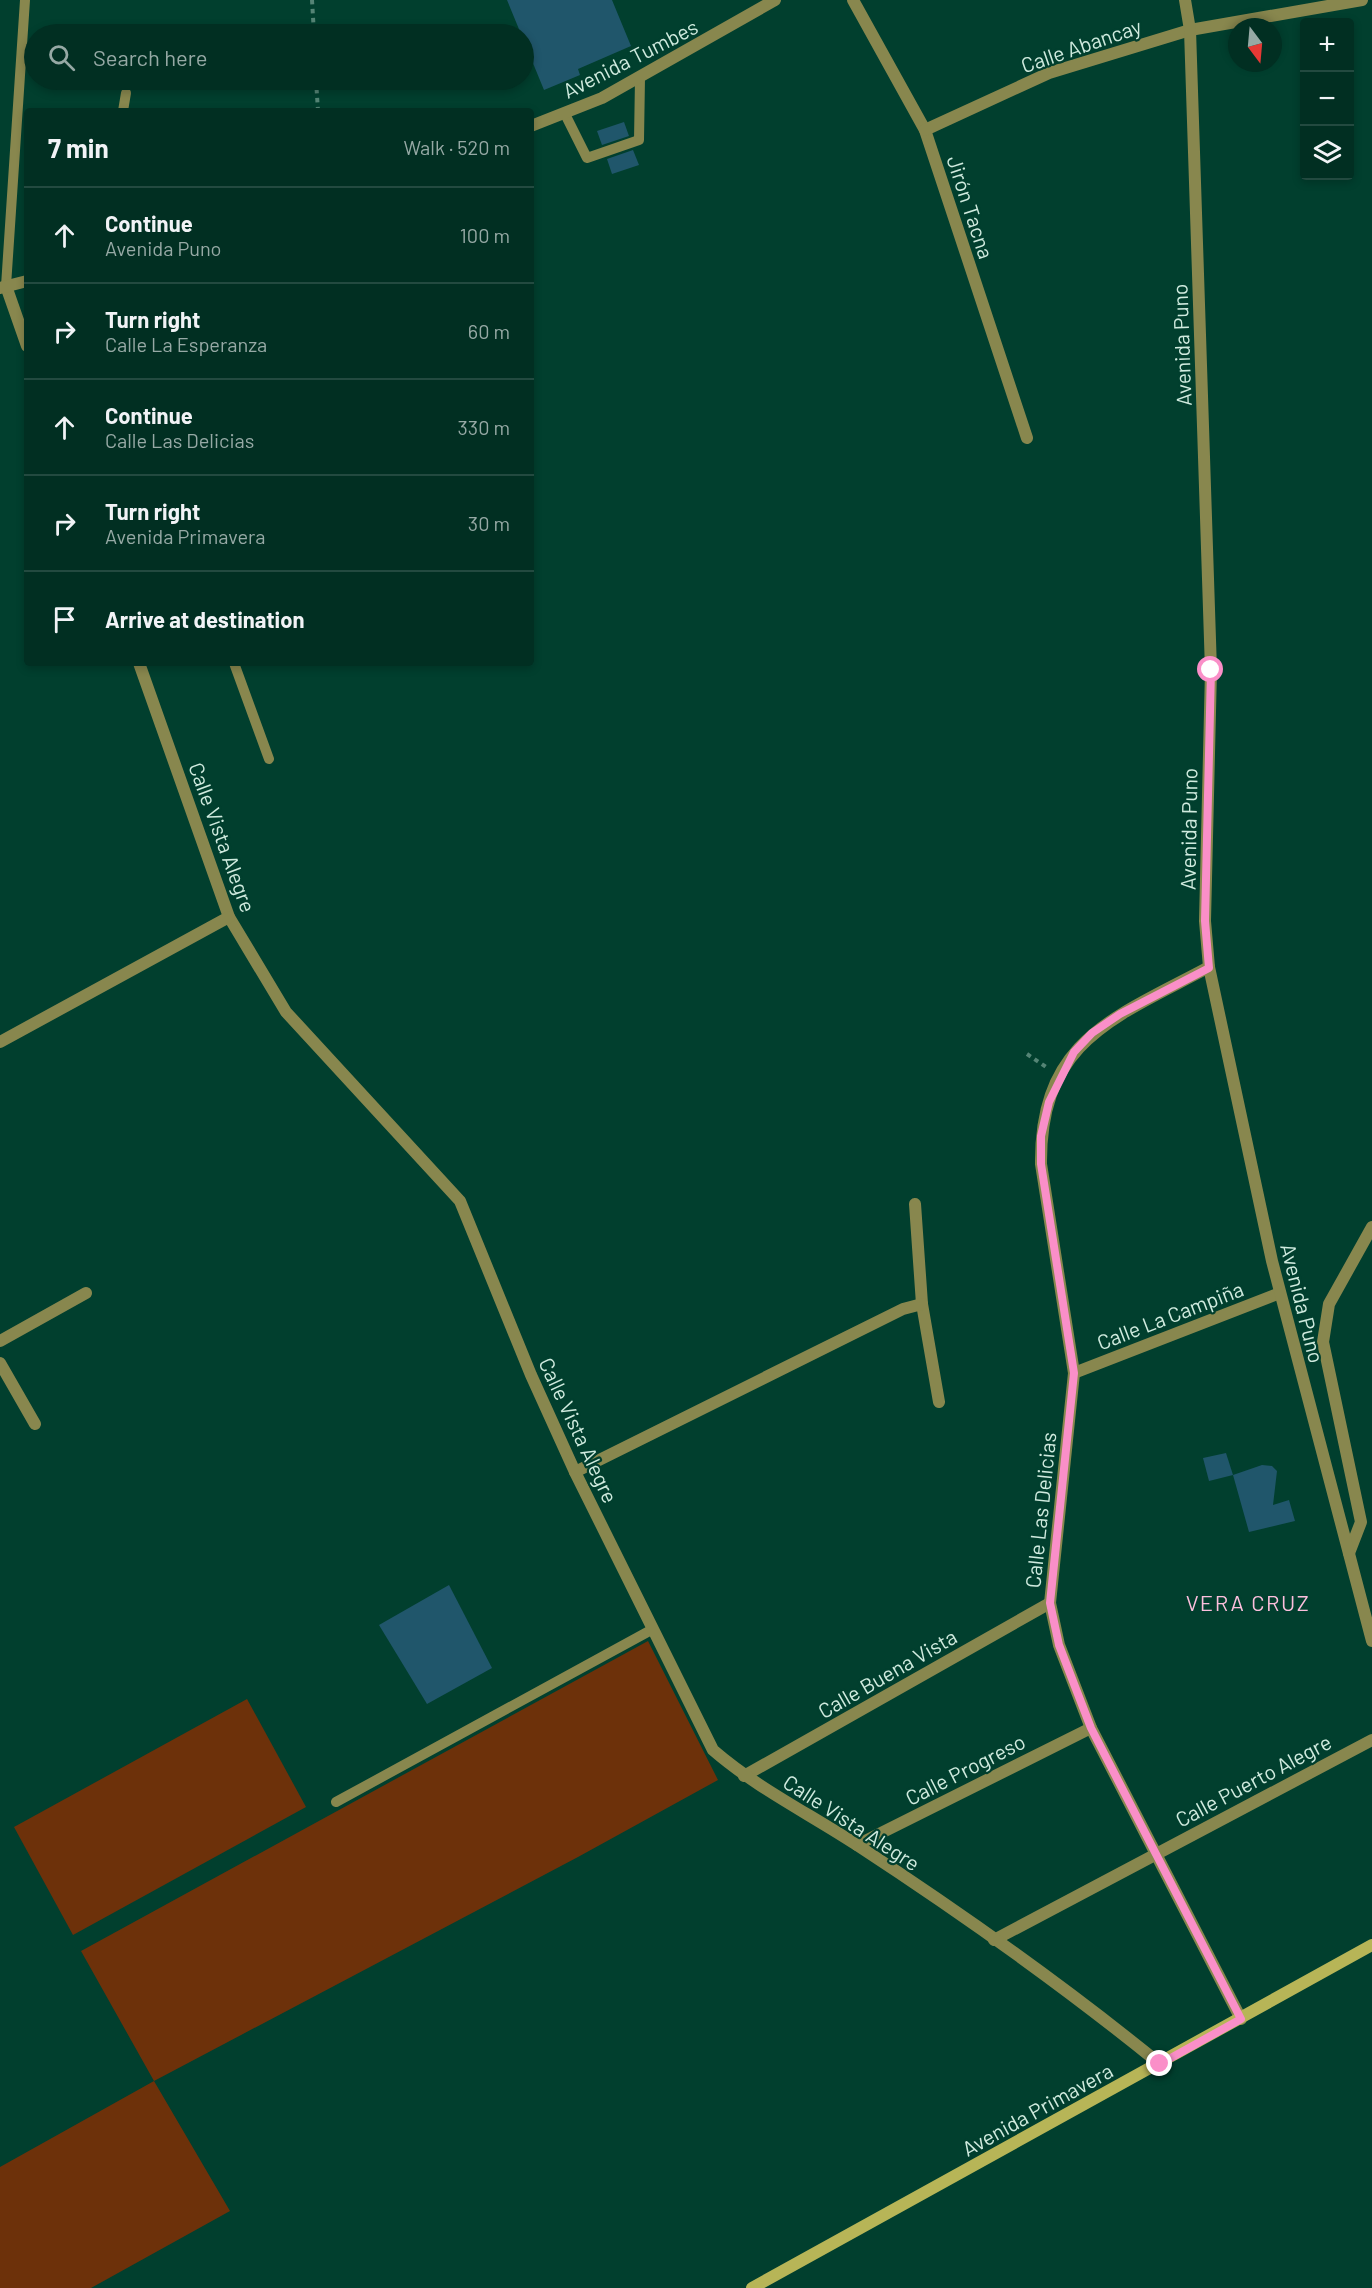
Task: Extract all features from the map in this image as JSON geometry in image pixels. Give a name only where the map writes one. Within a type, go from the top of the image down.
[{"type":"main road","name":"Avenida Primavera","points":[[752,2288],[1372,1945]]},
{"type":"street","name":"Avenida Tumbes","points":[[534,125],[565,114],[640,78],[775,0]]},
{"type":"street","name":"Jirón Tacna","points":[[853,0],[925,129],[1027,438]]},
{"type":"street","name":"Avenida Puno","points":[[1185,0],[1190,30],[1211,670],[1205,921],[1209,968],[1280,1293],[1372,1641]]},
{"type":"street","name":"Calle Abancay","points":[[925,129],[1049,73],[1190,30],[1362,0]]},
{"type":"street","points":[[24,282],[3,287],[24,339]]},
{"type":"street","name":"Calle Vista Alegre","points":[[140,666],[229,917],[286,1012],[460,1202],[531,1375],[575,1473],[712,1750],[744,1776],[857,1845],[1087,2004],[1160,2064]]},
{"type":"street","points":[[0,1042],[229,917]]},
{"type":"street","name":"Calle Las Delicias","points":[[1209,968],[1120,1014],[1092,1033],[1074,1052],[1049,1102],[1041,1136],[1041,1164],[1074,1373],[1050,1603],[1059,1645],[1091,1728],[1241,2019]]},
{"type":"street","points":[[915,1203],[922,1304],[939,1402]]},
{"type":"street","points":[[1349,1553],[1361,1522],[1323,1342],[1329,1304],[1372,1227]]},
{"type":"street","points":[[0,1341],[86,1293]]},
{"type":"street","name":"Calle La Campiña","points":[[1074,1373],[1280,1293]]},
{"type":"street","points":[[575,1473],[903,1309],[922,1304]]},
{"type":"street","points":[[0,1363],[35,1424]]},
{"type":"street","name":"Calle Buena Vista","points":[[744,1776],[1050,1603]]},
{"type":"street","name":"Calle Progreso","points":[[857,1845],[1091,1728]]},
{"type":"street","name":"Calle Puerto Alegre","points":[[994,1940],[1372,1740]]},
{"type":"lane","points":[[3,287],[25,0]]},
{"type":"lane","points":[[565,114],[587,158],[639,140],[640,78]]},
{"type":"lane","points":[[124,108],[126,93]]},
{"type":"lane","points":[[235,666],[269,759]]},
{"type":"lane","points":[[336,1802],[653,1629]]},
{"type":"path","points":[[312,0],[313,24]]},
{"type":"path","points":[[317,90],[318,108]]},
{"type":"path","points":[[1027,1054],[1060,1076]]},
{"type":"shaded area","points":[[648,1641],[718,1780],[578,1857],[154,2081],[81,1951]]},
{"type":"shaded area","points":[[247,1699],[306,1807],[73,1935],[14,1827]]},
{"type":"shaded area","points":[[154,2081],[230,2211],[91,2288],[0,2288],[0,2167]]},
{"type":"building","points":[[507,0],[612,0],[631,46],[578,69],[580,75],[544,90],[534,66],[534,24],[517,24]]},
{"type":"building","points":[[624,122],[629,136],[602,145],[597,131]]},
{"type":"building","points":[[633,150],[639,165],[612,174],[607,159]]},
{"type":"building","points":[[1226,1453],[1233,1475],[1209,1481],[1203,1458]]},
{"type":"building","points":[[1262,1465],[1272,1466],[1277,1471],[1273,1505],[1289,1500],[1295,1521],[1249,1532],[1233,1475]]},
{"type":"building","points":[[449,1585],[492,1668],[427,1704],[379,1625]]},
{"type":"district","name":"VERA CRUZ","points":[[1248,1602]]},
{"type":"route","points":[[1160,2064],[1241,2019],[1091,1728],[1072,1684],[1059,1645],[1050,1603],[1074,1373],[1050,1237],[1041,1164],[1041,1136],[1049,1102],[1060,1076],[1074,1052],[1092,1033],[1120,1014],[1209,968],[1205,921],[1211,670]]}]
